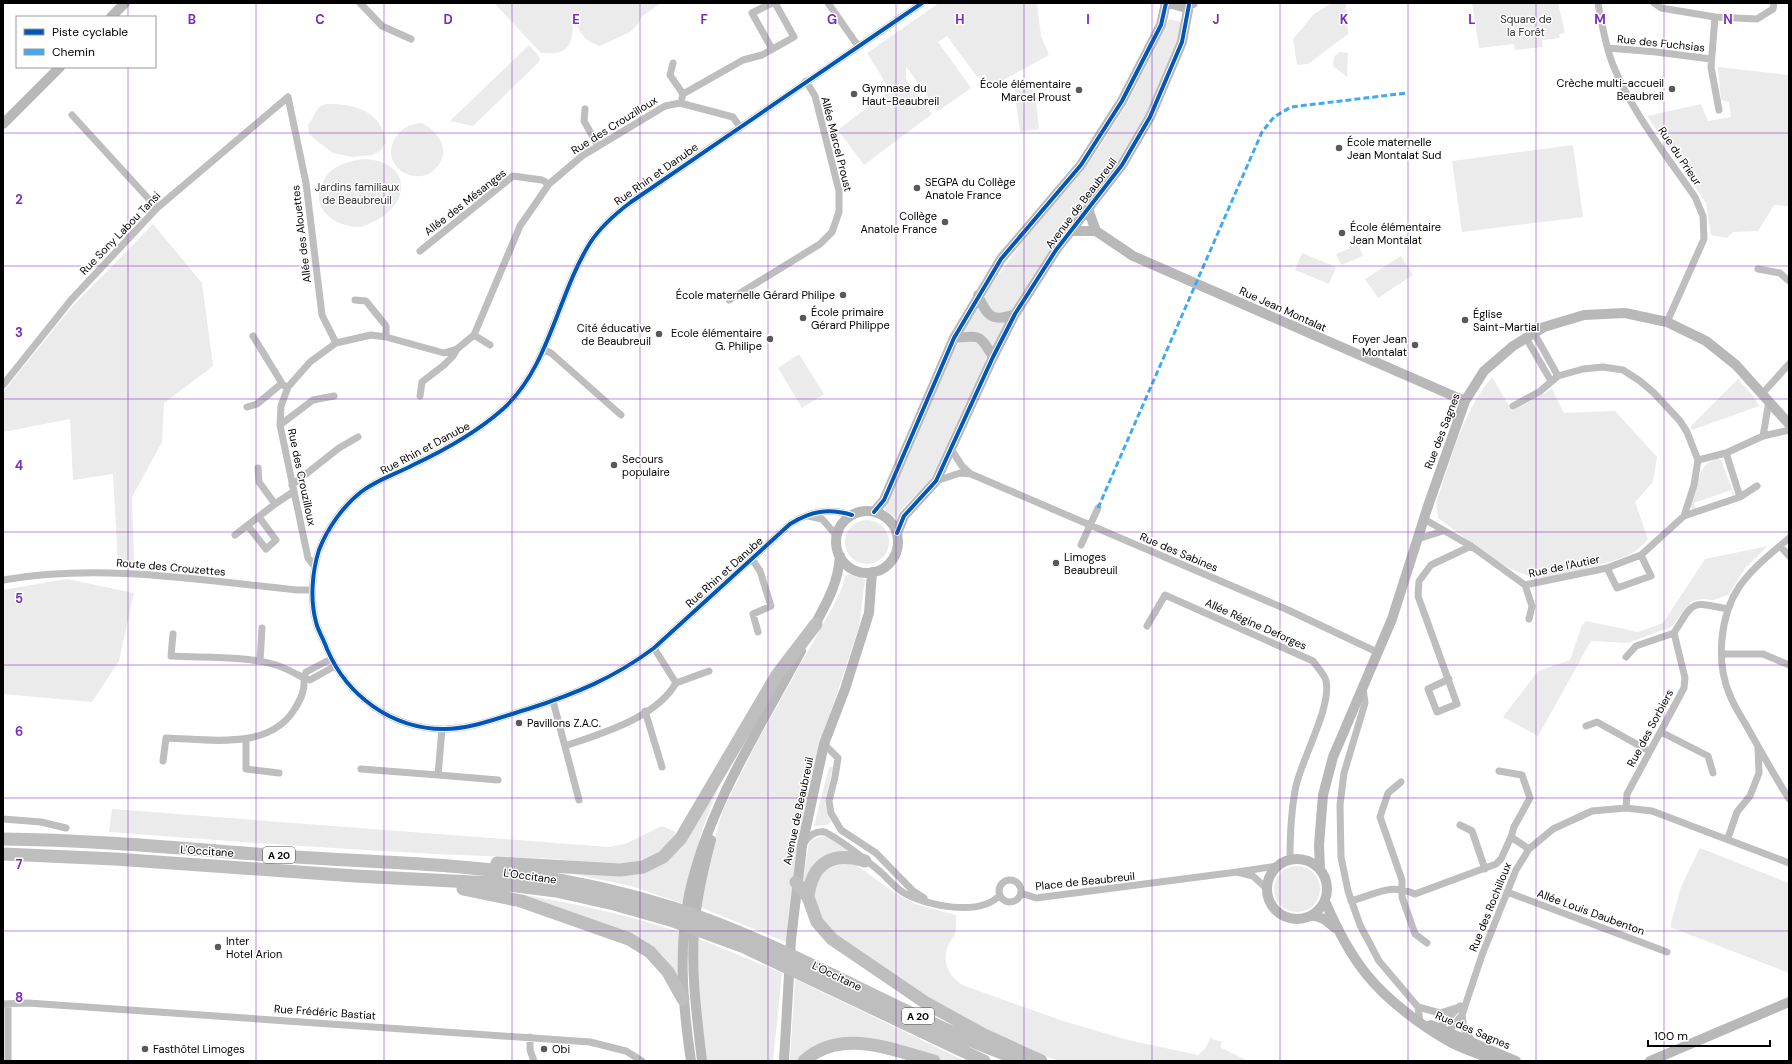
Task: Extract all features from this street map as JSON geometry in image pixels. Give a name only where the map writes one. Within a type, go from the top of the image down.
[{"type":"highway","points":[[426,865],[484,862],[620,870],[643,867],[663,857],[681,838],[777,675],[816,624]]},
{"type":"highway","name":"L'Occitane","points":[[3,839],[426,865],[526,874],[626,894],[672,914],[712,935],[775,954]]},
{"type":"highway","name":"L'Occitane","points":[[3,854],[492,883],[556,891],[614,904],[712,921],[775,954],[814,972],[929,1021],[992,1050],[1023,1061]]},
{"type":"highway","points":[[808,897],[811,880],[819,867],[827,860],[849,857],[865,861]]},
{"type":"highway","points":[[429,880],[444,887],[485,893],[522,901],[629,939],[650,952],[668,972],[683,999]]},
{"type":"highway","points":[[796,882],[808,897],[817,922],[832,939],[926,1003],[984,1035],[1041,1061]]},
{"type":"highway","name":"L'Occitane","points":[[814,972],[984,1061]]},
{"type":"highway","points":[[804,1061],[827,1046],[847,1042],[876,1045],[934,1061]]},
{"type":"main road","points":[[112,16],[125,3]]},
{"type":"main road","points":[[874,512],[884,500],[954,338],[978,296],[1001,259],[1081,165],[1122,101],[1161,25],[1166,3]]},
{"type":"main road","name":"Avenue de Beaubreuil","points":[[784,1061],[791,940],[796,882],[802,846],[824,744],[845,689],[869,613],[872,572],[880,570],[892,560],[896,554],[899,525],[909,510],[936,481],[993,357],[1015,314],[1035,281],[1122,165],[1150,117],[1182,42],[1191,4],[1177,6],[1170,3]]},
{"type":"main road","points":[[3,124],[59,68]]},
{"type":"main road","points":[[1072,230],[1096,231],[1088,209]]},
{"type":"main road","name":"Rue Jean Montalat","points":[[1096,231],[1133,256],[1465,401]]},
{"type":"main road","points":[[978,296],[985,312],[995,318],[1015,314]]},
{"type":"main road","name":"Rue des Sagnes","points":[[1320,869],[1319,845],[1323,795],[1333,757],[1392,619],[1424,519],[1465,401],[1484,371],[1513,346],[1544,327],[1584,315],[1625,313],[1667,322],[1706,341],[1736,365],[1789,424]]},
{"type":"main road","points":[[954,338],[973,335],[984,342],[993,357]]},
{"type":"main road","points":[[690,1060],[683,999],[684,940],[689,896],[701,850],[721,799],[816,624],[837,580],[840,556],[837,536],[843,524],[852,515],[863,512],[874,512],[887,519],[897,533]]},
{"type":"main road","points":[[840,556],[850,567],[865,572],[872,572]]},
{"type":"main road","points":[[702,1059],[694,986],[694,931],[702,874],[721,799]]},
{"type":"main road","points":[[1305,860],[1315,853],[1319,845]]},
{"type":"main road","points":[[1290,859],[1305,860],[1320,869],[1327,884],[1325,901],[1313,915],[1297,920],[1279,914],[1272,907],[1266,888],[1268,878],[1277,866],[1290,859]]},
{"type":"main road","name":"Rue des Sagnes","points":[[1325,901],[1340,933],[1366,975],[1401,1008],[1420,1022],[1516,1061]]},
{"type":"main road","name":"Rue des Sagnes","points":[[1313,915],[1324,919],[1340,933]]},
{"type":"main road","points":[[777,1061],[791,940]]},
{"type":"main road","points":[[1650,1061],[1789,1002]]},
{"type":"main road","points":[[1671,1061],[1789,1008]]},
{"type":"main road","name":"Rue des Sagnes","points":[[1442,1032],[1453,1044],[1497,1061]]},
{"type":"street","points":[[360,3],[382,26],[412,40]]},
{"type":"street","points":[[772,3],[752,13],[772,49]]},
{"type":"street","points":[[740,127],[733,118],[680,103],[683,94],[742,60],[762,55],[794,37],[775,3]]},
{"type":"street","points":[[828,3],[858,46]]},
{"type":"street","name":"Rue Rhin et Danube","points":[[852,515],[832,510],[804,515],[790,524],[654,648],[630,666],[606,679],[553,701],[471,726],[442,729],[403,723],[367,703],[345,681],[335,666],[316,622],[312,590],[315,567],[324,538],[339,515],[362,491],[466,438],[481,428],[505,408],[524,387],[543,349],[577,267],[591,241],[607,222],[631,202],[922,3]]},
{"type":"street","name":"Rue du Prieur","points":[[1598,3],[1608,48],[1625,90],[1694,197],[1703,216],[1704,239],[1667,322]]},
{"type":"street","points":[[1654,3],[1661,8],[1715,17],[1757,18],[1772,9],[1774,3]]},
{"type":"street","points":[[1715,17],[1711,59],[1720,110]]},
{"type":"street","name":"Rue des Fuchsias","points":[[1608,48],[1711,59]]},
{"type":"street","points":[[673,63],[670,75],[683,94]]},
{"type":"street","name":"Allée Marcel Proust","points":[[729,300],[820,244],[832,232],[840,212],[839,191],[815,96],[806,81]]},
{"type":"street","name":"Rue Sony Labou Tansi","points":[[3,385],[71,300],[157,208],[288,97]]},
{"type":"street","name":"Allée des Alouettes","points":[[288,97],[306,183],[322,314],[336,343]]},
{"type":"street","name":"Rue des Crouzilloux","points":[[315,567],[308,558],[280,426],[281,406],[286,386],[310,362],[336,343],[371,335],[386,337],[444,353],[456,349],[474,335],[520,226],[548,184],[582,156],[598,146],[665,106],[680,103]]},
{"type":"street","points":[[585,109],[584,121],[598,146]]},
{"type":"street","points":[[72,115],[157,208]]},
{"type":"street","name":"Allée des Mésanges","points":[[420,251],[513,176],[542,180],[548,184]]},
{"type":"street","points":[[1758,269],[1780,273],[1789,281]]},
{"type":"street","points":[[355,300],[366,302],[386,326],[386,337]]},
{"type":"street","points":[[474,335],[490,345]]},
{"type":"street","points":[[1530,335],[1558,376]]},
{"type":"street","points":[[1530,335],[1551,381]]},
{"type":"street","points":[[253,336],[286,386]]},
{"type":"street","name":"Rue des Crouzilloux","points":[[420,396],[422,382],[444,365],[453,356],[456,349]]},
{"type":"street","points":[[543,349],[552,353],[621,415]]},
{"type":"street","points":[[1763,436],[1765,398],[1789,364]]},
{"type":"street","points":[[1513,406],[1539,392],[1558,376],[1583,369],[1603,367],[1623,370],[1654,393],[1680,421],[1687,432],[1698,460],[1726,453],[1763,436],[1789,430]]},
{"type":"street","points":[[248,407],[257,404],[281,384],[286,386]]},
{"type":"street","points":[[280,426],[313,400],[334,396]]},
{"type":"street","points":[[235,535],[275,504],[339,448],[358,437]]},
{"type":"street","name":"Rue des Sabines","points":[[951,448],[958,460],[971,474]]},
{"type":"street","points":[[1726,453],[1740,497]]},
{"type":"street","name":"Rue de l'Autier","points":[[1684,516],[1694,485],[1698,460]]},
{"type":"street","points":[[258,468],[259,482],[275,504]]},
{"type":"street","name":"Rue des Sabines","points":[[936,481],[960,473],[971,474],[1288,610],[1377,652]]},
{"type":"street","name":"Rue de l'Autier","points":[[1525,585],[1607,568],[1641,555],[1684,516],[1740,497],[1757,486]]},
{"type":"street","points":[[1081,545],[1098,508]]},
{"type":"street","points":[[804,515],[822,519],[837,536]]},
{"type":"street","points":[[248,526],[266,549],[276,540],[259,517]]},
{"type":"street","name":"Rue de l'Autier","points":[[1424,519],[1471,546],[1525,585],[1532,606],[1529,619]]},
{"type":"street","points":[[1418,539],[1443,531]]},
{"type":"street","points":[[1789,538],[1754,570],[1739,587],[1728,609],[1724,627],[1722,654],[1723,671],[1729,693],[1789,799]]},
{"type":"street","points":[[1448,679],[1428,690],[1437,712],[1457,704],[1448,679],[1418,596],[1419,581],[1431,565],[1471,546]]},
{"type":"street","points":[[1780,546],[1789,556]]},
{"type":"street","name":"Rue de l'Autier","points":[[1607,568],[1617,588],[1651,576],[1641,555]]},
{"type":"street","points":[[752,559],[760,571],[771,606],[753,614],[758,632]]},
{"type":"street","name":"Route des Crouzettes","points":[[3,580],[75,573],[135,573],[297,590],[312,590]]},
{"type":"street","name":"Allée Régine Deforges","points":[[1147,626],[1165,595],[1313,661],[1326,681],[1326,700],[1302,765],[1296,786],[1292,809],[1290,859]]},
{"type":"street","points":[[1626,657],[1636,646],[1674,633],[1690,608],[1701,604],[1728,609]]},
{"type":"street","points":[[260,661],[262,628]]},
{"type":"street","name":"Rue des Sorbiers","points":[[1626,808],[1627,794],[1684,688],[1685,678],[1674,633]]},
{"type":"street","points":[[173,634],[171,656],[260,661],[277,665],[310,680],[335,666]]},
{"type":"street","points":[[654,648],[676,682]]},
{"type":"street","points":[[1722,654],[1763,654],[1789,665]]},
{"type":"street","points":[[163,761],[166,738],[246,740],[266,734],[288,720],[302,698],[306,672],[331,659]]},
{"type":"street","points":[[565,746],[628,723],[669,694],[676,682],[709,671]]},
{"type":"street","points":[[1363,688],[1365,703],[1344,773],[1340,805],[1341,857],[1351,901],[1360,925],[1379,961],[1418,1007],[1420,1022]]},
{"type":"street","points":[[553,701],[579,800]]},
{"type":"street","points":[[645,711],[662,767]]},
{"type":"street","points":[[1586,726],[1597,722],[1649,751]]},
{"type":"street","points":[[438,775],[442,729]]},
{"type":"street","points":[[1661,732],[1708,756],[1713,773]]},
{"type":"street","points":[[246,740],[246,769],[279,773]]},
{"type":"street","points":[[824,744],[838,758],[836,777],[829,802],[831,813],[841,830],[876,853],[913,891],[929,902]]},
{"type":"street","points":[[1728,838],[1737,812],[1750,796],[1759,774],[1757,744]]},
{"type":"street","points":[[361,769],[498,780]]},
{"type":"street","points":[[1351,901],[1391,888],[1403,889],[1415,894],[1485,869],[1501,859],[1514,827],[1530,798],[1522,775],[1499,771]]},
{"type":"street","points":[[1401,782],[1388,793],[1380,817],[1402,880],[1402,896],[1415,934],[1426,943]]},
{"type":"street","name":"Rue des Rochilloux","points":[[1442,1032],[1462,1015],[1507,892],[1516,870],[1529,849],[1553,829],[1579,816],[1592,811],[1626,808],[1652,811],[1728,838],[1789,863]]},
{"type":"street","points":[[3,819],[41,822],[66,828]]},
{"type":"street","points":[[1460,825],[1472,831],[1485,869]]},
{"type":"street","points":[[802,846],[810,836],[819,831],[824,832],[857,852],[865,861],[903,892],[916,899],[947,906],[973,907],[992,902],[1000,895],[1005,901],[1013,902],[1020,897],[1021,893]]},
{"type":"street","points":[[1511,837],[1529,849]]},
{"type":"street","name":"Place de Beaubreuil","points":[[1000,895],[1000,886],[1007,881],[1015,881],[1019,884],[1021,893],[1036,898],[1161,883],[1277,866]]},
{"type":"street","points":[[1237,872],[1253,876],[1266,888]]},
{"type":"street","name":"Allée Louis Daubenton","points":[[1507,892],[1667,952]]},
{"type":"street","points":[[1442,1032],[1468,997]]},
{"type":"street","points":[[5,1004],[8,1061]]},
{"type":"street","name":"Rue Frédéric Bastiat","points":[[5,1004],[58,1005],[590,1042],[626,1051],[642,1061]]},
{"type":"street","points":[[1418,1007],[1440,1013],[1450,1011],[1460,1006]]},
{"type":"street","points":[[1462,1015],[1464,1029],[1468,1038],[1477,1046]]},
{"type":"street","points":[[530,1037],[530,1050],[534,1061]]},
{"type":"green space","points":[[494,3],[661,3],[641,17],[639,23],[630,32],[600,46],[594,44],[583,36],[573,18],[572,37],[568,46],[560,52],[541,53]]},
{"type":"green space","points":[[939,3],[1037,3],[1041,36],[1049,55],[989,88],[985,74],[978,78],[947,36],[938,42],[971,88],[938,111],[906,66],[906,79],[932,114],[864,165],[838,130],[890,90],[867,53]]},
{"type":"green space","points":[[1332,3],[1346,3],[1348,34],[1308,64],[1297,65],[1293,39],[1314,14]]},
{"type":"green space","name":"Square de la Forêt","points":[[1472,3],[1558,3],[1565,33],[1559,34],[1560,38],[1542,40],[1543,47],[1515,50],[1514,44],[1479,48]]},
{"type":"green space","points":[[1169,19],[1182,22],[1178,39],[1146,114],[1124,155],[1058,240],[1010,312],[1003,314],[992,313],[985,298],[988,290],[1026,237],[1087,166],[1127,104]]},
{"type":"green space","points":[[529,45],[540,58],[538,63],[473,126],[450,121]]},
{"type":"green space","points":[[1340,52],[1348,53],[1347,77],[1333,66],[1334,57]]},
{"type":"green space","points":[[1718,67],[1789,75],[1789,206],[1774,205],[1758,231],[1733,232],[1727,238],[1711,235],[1706,203],[1647,116],[1701,104],[1708,121],[1731,117],[1729,102],[1721,100]]},
{"type":"green space","points":[[1034,85],[1039,129],[1020,132],[1014,88]]},
{"type":"green space","name":"Jardins familiaux de Beaubreuil","points":[[326,104],[346,105],[365,111],[372,116],[383,131],[386,142],[380,151],[372,155],[352,157],[333,153],[317,141],[309,134],[308,125],[319,107]]},
{"type":"green space","name":"Jardins familiaux de Beaubreuil","points":[[422,123],[434,131],[438,137],[443,149],[443,155],[441,162],[428,174],[419,176],[410,175],[401,171],[395,164],[391,156],[391,147],[396,137],[404,128],[410,125]]},
{"type":"green space","points":[[1573,145],[1583,217],[1462,232],[1452,161]]},
{"type":"green space","name":"Jardins familiaux de Beaubreuil","points":[[363,159],[378,161],[389,166],[397,173],[401,182],[401,192],[397,202],[389,211],[377,220],[363,226],[348,226],[332,219],[326,214],[321,207],[319,191],[325,178],[332,170],[343,164]]},
{"type":"green space","points":[[153,224],[202,283],[213,366],[164,403],[162,442],[132,497],[134,562],[118,564],[113,474],[73,480],[70,419],[3,432],[3,392],[71,308]]},
{"type":"green space","points":[[1358,245],[1363,256],[1341,265],[1336,254]]},
{"type":"green space","points":[[1302,253],[1336,267],[1329,284],[1295,270]]},
{"type":"green space","points":[[1401,256],[1413,275],[1378,298],[1365,279]]},
{"type":"green space","points":[[979,304],[1008,321],[992,348],[961,333]]},
{"type":"green space","points":[[965,341],[979,343],[986,354],[985,363],[929,483],[903,507],[896,518],[885,510],[954,350],[958,344]]},
{"type":"green space","points":[[799,354],[824,394],[802,408],[778,368]]},
{"type":"green space","points":[[1492,377],[1512,411],[1552,389],[1564,413],[1615,411],[1657,457],[1653,482],[1635,502],[1648,539],[1643,545],[1624,557],[1609,562],[1559,576],[1547,578],[1533,577],[1504,565],[1438,518],[1436,503],[1458,437],[1473,406]]},
{"type":"green space","points":[[1738,379],[1754,397],[1759,406],[1692,430],[1691,426]]},
{"type":"green space","points":[[1717,459],[1721,460],[1734,494],[1733,496],[1731,490],[1694,503],[1696,509],[1693,510],[1690,507],[1699,476],[1707,464]]},
{"type":"green space","points":[[867,520],[879,524],[885,530],[889,542],[885,554],[879,560],[867,564],[855,560],[849,554],[845,542],[849,530],[855,524]]},
{"type":"green space","points":[[1768,546],[1746,567],[1728,595],[1713,600],[1702,599],[1692,601],[1671,627],[1628,643],[1591,641],[1538,736],[1503,717],[1538,671],[1570,660],[1582,625],[1586,621],[1638,632],[1663,623],[1705,559]]},
{"type":"green space","points":[[849,574],[865,579],[859,627],[826,726],[811,777],[797,848],[786,942],[700,907],[715,837],[723,810],[758,740],[835,603],[842,588],[845,576]]},
{"type":"green space","points":[[67,579],[134,593],[119,661],[92,702],[3,694],[3,590]]},
{"type":"green space","points":[[829,767],[833,767],[825,803],[831,822],[827,825],[814,826]]},
{"type":"green space","points":[[721,780],[702,830],[684,904],[631,886],[554,870],[662,863]]},
{"type":"green space","points":[[112,809],[608,847],[625,844],[662,826],[676,832],[662,849],[648,858],[632,862],[606,863],[539,858],[324,848],[109,832]]},
{"type":"green space","points":[[822,836],[827,837],[850,850],[831,854],[806,885],[802,883],[809,844],[812,840]]},
{"type":"green space","points":[[1700,848],[1789,883],[1789,973],[1670,927],[1681,887]]},
{"type":"green space","points":[[835,862],[856,865],[895,893],[915,904],[956,915],[956,932],[947,948],[946,961],[950,973],[959,983],[965,986],[1063,1021],[1128,1040],[1198,1055],[1205,1049],[1210,1038],[1222,1042],[1220,1047],[1248,1061],[1059,1061],[993,1035],[921,994],[833,935],[822,921],[817,909],[815,879]]},
{"type":"green space","points":[[1293,866],[1301,866],[1310,870],[1316,876],[1320,889],[1316,902],[1310,908],[1301,912],[1293,912],[1284,908],[1278,902],[1274,893],[1274,885],[1278,876],[1284,870]]},
{"type":"green space","points":[[514,893],[641,920],[682,933],[681,987],[663,956],[644,942]]},
{"type":"green space","points":[[697,938],[782,973],[773,1061],[706,1061],[701,1025]]},
{"type":"green space","points":[[795,979],[965,1061],[942,1061],[864,1041],[799,1061],[790,1061]]},
{"type":"marked path","points":[[1098,508],[1262,132],[1274,117],[1291,107],[1407,93]]},
{"type":"cycle path","points":[[852,515],[827,511],[820,512],[805,516],[790,524],[654,648],[609,677],[578,691],[545,703],[486,722],[465,727],[444,729],[425,727],[407,723],[389,716],[374,707],[359,695],[346,681],[336,666],[318,629],[314,613],[312,595],[313,577],[319,550],[336,518],[361,492],[460,440],[493,418],[519,392],[532,372],[542,352],[579,264],[590,243],[599,231],[619,211],[631,202],[922,3]]},
{"type":"cycle path","points":[[874,512],[884,500],[954,338],[1001,259],[1081,165],[1122,101],[1161,25],[1166,3]]},
{"type":"cycle path","points":[[897,533],[904,516],[936,481],[993,357],[1015,314],[1056,250],[1122,165],[1150,117],[1182,42],[1189,5]]},
{"type":"place","name":"Crèche multi-accueil Beaubreil","points":[[1672,89]]},
{"type":"place","name":"École élémentaire Marcel Proust","points":[[1079,90]]},
{"type":"place","name":"Gymnase du Haut-Beaubreil","points":[[854,94]]},
{"type":"place","name":"École maternelle Jean Montalat Sud","points":[[1339,148]]},
{"type":"place","name":"SEGPA du Collège Anatole France","points":[[917,188]]},
{"type":"place","name":"Collège Anatole France","points":[[945,222]]},
{"type":"place","name":"École élémentaire Jean Montalat","points":[[1342,233]]},
{"type":"place","name":"École maternelle Gérard Philipe","points":[[843,295]]},
{"type":"place","name":"École primaire Gérard Philippe","points":[[803,318]]},
{"type":"place","name":"Église Saint-Martial","points":[[1465,320]]},
{"type":"place","name":"Cité éducative de Beaubreuil","points":[[659,334]]},
{"type":"place","name":"Ecole élémentaire G. Philipe","points":[[770,339]]},
{"type":"place","name":"Foyer Jean Montalat","points":[[1415,345]]},
{"type":"place","name":"Secours populaire","points":[[614,465]]},
{"type":"place","name":"Limoges Beaubreuil","points":[[1056,563]]},
{"type":"place","name":"Pavillons Z.A.C.","points":[[519,723]]},
{"type":"place","name":"Inter Hotel Arion","points":[[218,947]]},
{"type":"place","name":"Fasthôtel Limoges","points":[[145,1049]]},
{"type":"place","name":"Obi","points":[[544,1049]]}]
